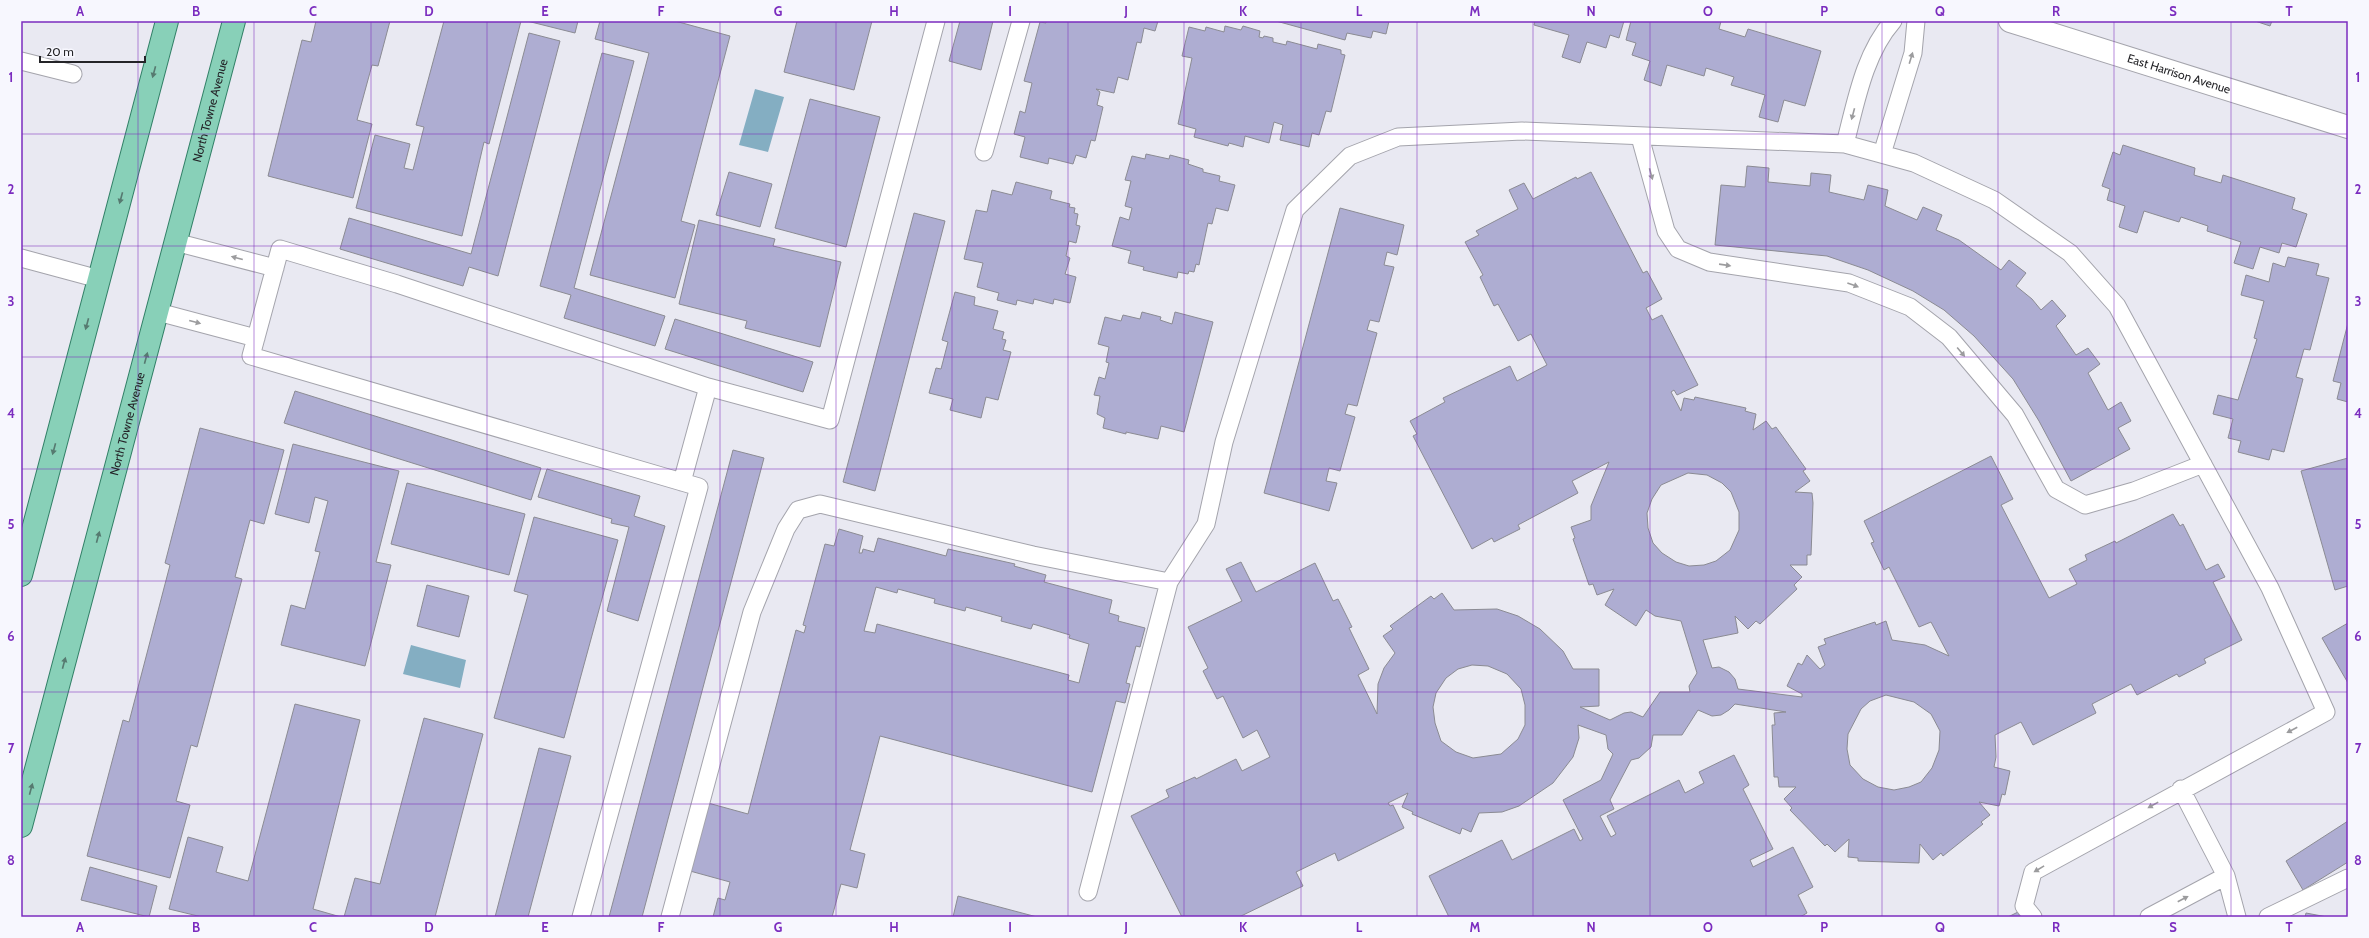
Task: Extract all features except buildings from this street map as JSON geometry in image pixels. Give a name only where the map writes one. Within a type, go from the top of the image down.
[{"type":"main road","points":[[22,571],[167,21]]},
{"type":"main road","name":"North Towne Avenue","points":[[21,826],[234,21]]},
{"type":"street","name":"East Harrison Avenue","points":[[2010,21],[2348,127]]},
{"type":"lane","points":[[581,917],[699,487],[251,356],[280,249],[397,284],[708,387],[830,420],[936,21]]},
{"type":"lane","points":[[984,152],[1020,21]]},
{"type":"lane","points":[[1845,144],[1861,84],[1874,50],[1880,36],[1893,21]]},
{"type":"lane","points":[[1882,154],[1913,53],[1916,21]]},
{"type":"lane","points":[[21,60],[73,74]]},
{"type":"lane","points":[[1088,892],[1169,582],[1206,524],[1224,442],[1295,210],[1350,156],[1398,137],[1522,131],[1640,137],[1845,144],[1914,163],[1994,200],[2070,254],[2117,306],[2270,588],[2326,712],[2181,789],[2034,872],[2024,906],[2033,917]]},
{"type":"lane","points":[[1640,137],[1666,231],[1678,248],[1709,262],[1849,283],[1910,307],[1949,338],[2015,415],[2056,489],[2085,505],[2134,491],[2203,464]]},
{"type":"lane","points":[[176,242],[275,268]]},
{"type":"lane","points":[[21,258],[99,278]]},
{"type":"lane","points":[[158,312],[256,338]]},
{"type":"lane","points":[[682,482],[708,387]]},
{"type":"lane","points":[[670,917],[752,612],[786,529],[798,510],[820,504],[1033,555],[1169,582]]},
{"type":"lane","points":[[2181,789],[2226,876],[2237,917]]},
{"type":"lane","points":[[2149,917],[2226,876]]},
{"type":"lane","points":[[2268,917],[2348,878]]},
{"type":"water","points":[[755,89],[784,97],[768,152],[739,145]]},
{"type":"water","points":[[411,645],[466,660],[460,688],[403,674]]}]
